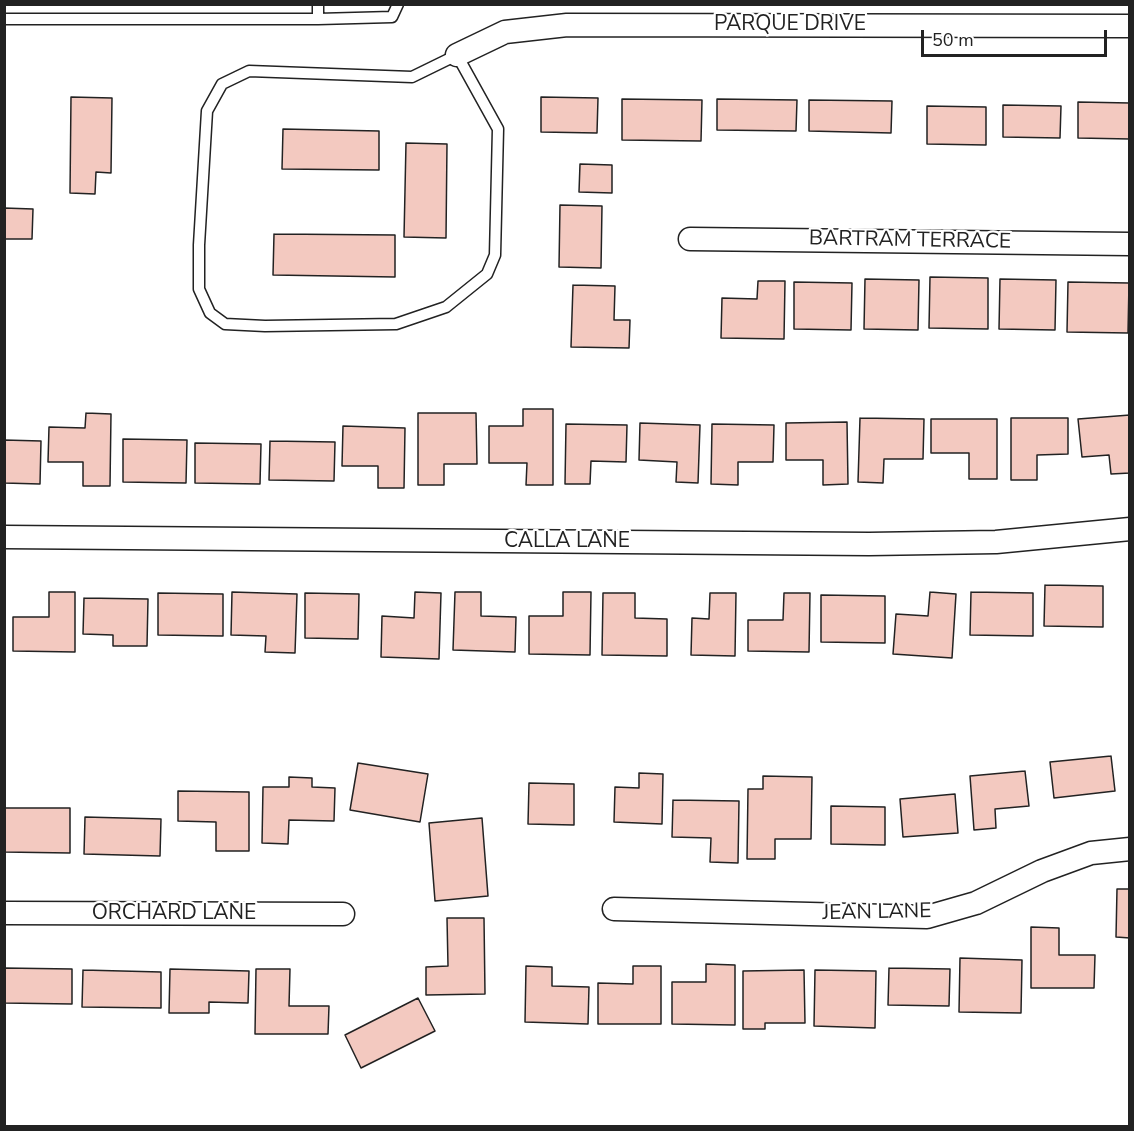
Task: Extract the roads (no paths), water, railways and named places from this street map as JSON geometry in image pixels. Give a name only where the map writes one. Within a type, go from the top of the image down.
[{"type":"street","name":"PARQUE DRIVE","points":[[457,55],[505,32],[567,25],[1130,26]]},
{"type":"street","name":"BARTRAM TERRACE","points":[[690,239],[1130,244]]},
{"type":"street","name":"CALLA LANE","points":[[4,537],[869,544],[996,542],[1130,530]]},
{"type":"street","name":"JEAN LANE","points":[[614,909],[927,917],[976,903],[1042,871],[1091,854],[1130,849]]},
{"type":"street","name":"ORCHARD LANE","points":[[4,913],[343,914]]},
{"type":"lane","points":[[318,4],[318,19]]},
{"type":"lane","points":[[392,17],[398,4]]},
{"type":"lane","points":[[4,19],[392,17],[409,4]]},
{"type":"lane","points":[[457,55],[498,129],[495,255],[487,274],[446,307],[396,324],[265,326],[225,324],[210,313],[199,289],[199,245],[207,111],[222,84],[249,71],[412,77],[457,55]]}]
